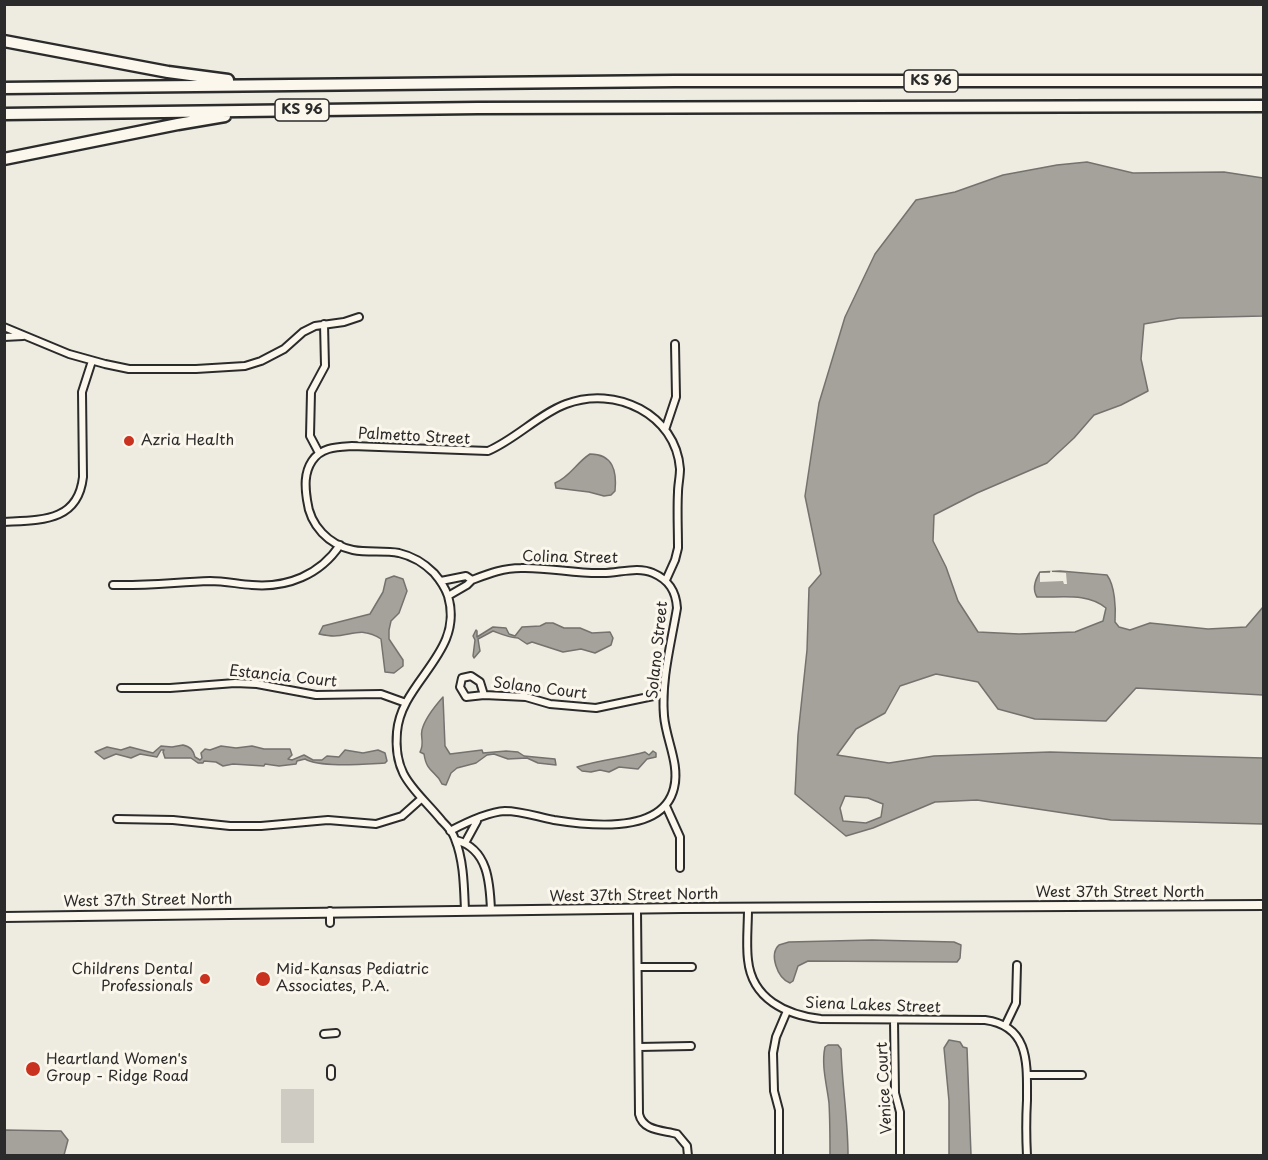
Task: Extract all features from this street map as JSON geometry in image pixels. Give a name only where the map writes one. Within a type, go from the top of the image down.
[{"type":"highway","points":[[4,41],[195,76],[244,81],[339,84]]},
{"type":"highway","name":"KS 96","points":[[4,88],[675,81],[1263,81]]},
{"type":"highway","name":"KS 96","points":[[4,114],[310,109],[1263,106]]},
{"type":"highway","points":[[4,159],[200,120],[251,113],[310,109]]},
{"type":"street","points":[[4,327],[92,361],[129,369],[196,369],[245,366],[284,349],[303,332],[315,326],[344,322],[359,317]]},
{"type":"street","points":[[324,324],[325,366],[311,392],[310,436],[319,453],[313,458],[307,473],[308,506],[312,520],[329,539],[354,550],[399,553],[418,560],[441,581],[448,596],[449,622],[444,646],[406,703],[398,721],[397,751],[401,771],[456,840],[464,878],[465,911]]},
{"type":"street","points":[[4,336],[26,336]]},
{"type":"street","points":[[664,430],[676,398],[675,344]]},
{"type":"street","points":[[4,522],[46,520],[66,509],[74,502],[81,490],[83,477],[82,392],[92,361]]},
{"type":"street","name":"Palmetto Street","points":[[319,453],[330,448],[352,446],[488,451],[506,443],[564,405],[588,398],[613,398],[635,406],[655,419],[664,430]]},
{"type":"street","name":"Solano Street","points":[[664,430],[676,454],[680,469],[678,548],[666,580],[674,591],[677,608],[663,694],[664,718],[676,776],[672,795],[666,806]]},
{"type":"street","points":[[113,585],[216,581],[269,586],[292,582],[315,572],[325,564],[340,545]]},
{"type":"street","name":"Colina Street","points":[[448,596],[472,580],[494,571],[520,568],[594,573],[641,570],[654,573],[666,580]]},
{"type":"street","name":"Colina Street","points":[[441,581],[466,576],[472,580]]},
{"type":"street","name":"Estancia Court","points":[[121,688],[257,684],[316,695],[381,694],[406,703]]},
{"type":"street","name":"Solano Court","points":[[484,694],[526,697],[550,704],[596,708],[663,694]]},
{"type":"street","points":[[117,819],[173,820],[230,826],[261,826],[328,820],[376,824],[402,816],[422,799]]},
{"type":"street","points":[[450,831],[466,822],[477,821],[490,814],[506,811],[573,822],[635,822],[657,814],[666,806],[680,837],[681,867]]},
{"type":"street","points":[[465,843],[477,821]]},
{"type":"street","points":[[456,840],[476,851],[484,865],[490,884],[491,911]]},
{"type":"street","name":"West 37th Street North","points":[[4,917],[330,911],[1263,905]]},
{"type":"street","name":"Siena Lakes Street","points":[[748,909],[748,959],[751,975],[762,994],[772,1003],[787,1011],[803,1017],[821,1019],[980,1019],[1005,1026]]},
{"type":"street","points":[[637,910],[640,1118],[647,1126],[677,1134],[684,1139],[688,1155]]},
{"type":"street","points":[[330,911],[330,923]]},
{"type":"street","points":[[1017,965],[1016,1004],[1005,1026],[1022,1044],[1026,1060],[1027,1155]]},
{"type":"street","points":[[639,967],[692,967]]},
{"type":"street","points":[[780,1155],[780,1110],[774,1091],[773,1053],[776,1037],[787,1011]]},
{"type":"street","name":"Venice Court","points":[[894,1020],[895,1094],[900,1112],[900,1155]]},
{"type":"street","points":[[324,1034],[336,1033]]},
{"type":"street","points":[[639,1047],[691,1046]]},
{"type":"street","points":[[1027,1075],[1082,1075]]},
{"type":"shaded area","points":[[1087,162],[1133,173],[1224,172],[1263,178],[1263,316],[1179,318],[1144,324],[1141,359],[1148,391],[1121,405],[1094,415],[1074,438],[1047,463],[977,493],[934,515],[933,541],[946,567],[958,601],[978,632],[1019,634],[1075,632],[1103,621],[1106,608],[1099,603],[1073,597],[1037,597],[1035,584],[1040,572],[1060,571],[1107,575],[1113,591],[1115,622],[1119,627],[1130,630],[1150,623],[1208,629],[1246,627],[1263,607],[1263,695],[1136,688],[1106,721],[1035,719],[998,709],[978,682],[936,674],[900,686],[885,713],[856,729],[837,755],[889,763],[934,756],[1050,752],[1263,758],[1263,824],[1111,820],[977,800],[935,802],[873,828],[846,836],[795,794],[798,735],[807,650],[809,588],[821,574],[805,496],[819,403],[845,317],[875,254],[916,200],[955,192],[1003,175]],"holes":[[[845,796],[868,798],[883,804],[881,817],[866,823],[843,821],[840,808]]]},
{"type":"shaded area","points":[[590,454],[604,457],[612,465],[615,491],[611,495],[604,496],[556,488],[555,483]]},
{"type":"shaded area","points":[[394,576],[403,579],[407,591],[399,613],[391,621],[389,630],[389,639],[403,660],[403,666],[394,673],[385,672],[381,639],[374,635],[362,632],[334,636],[319,634],[323,626],[370,614],[383,592],[386,579]]},
{"type":"shaded area","points":[[553,623],[564,628],[580,628],[592,633],[610,632],[613,638],[611,645],[595,653],[581,649],[563,652],[532,642],[527,644],[518,638],[493,631],[478,639],[480,651],[474,658],[473,656],[475,640],[473,636],[476,630],[477,637],[493,627],[506,628],[509,634],[515,636],[522,627],[540,626]]},
{"type":"shaded area","points":[[443,697],[445,746],[450,754],[482,750],[483,753],[518,752],[524,756],[555,759],[556,765],[538,763],[527,758],[508,759],[494,754],[487,755],[476,763],[457,768],[451,773],[446,785],[442,784],[429,769],[424,754],[420,752],[423,726]]},
{"type":"shaded area","points":[[183,745],[190,748],[195,757],[200,760],[201,753],[205,749],[210,750],[221,746],[236,748],[252,746],[264,749],[290,749],[292,755],[288,759],[292,760],[304,755],[313,760],[322,760],[327,756],[339,757],[345,750],[363,753],[378,750],[385,753],[387,761],[355,765],[321,764],[305,759],[297,761],[296,764],[279,766],[233,764],[223,766],[216,762],[198,763],[191,758],[165,758],[164,750],[161,750],[157,757],[140,754],[131,758],[116,754],[104,759],[95,752],[107,747],[121,750],[130,747],[153,753],[161,746]]},
{"type":"shaded area","points":[[653,751],[656,757],[647,759],[638,769],[619,767],[609,772],[600,770],[591,772],[582,771],[577,767],[645,752],[649,755]]},
{"type":"shaded area","points":[[872,940],[954,942],[961,945],[960,958],[957,962],[808,961],[798,966],[793,981],[790,983],[781,976],[776,966],[776,949],[779,945],[789,942]]},
{"type":"shaded area","points":[[949,1040],[960,1042],[963,1047],[967,1048],[971,1155],[949,1155],[949,1101],[944,1048]]},
{"type":"shaded area","points":[[838,1045],[841,1049],[848,1155],[830,1155],[829,1103],[824,1061],[825,1047]]},
{"type":"shaded area","points":[[281,1089],[314,1089],[314,1143],[281,1143]]},
{"type":"shaded area","points":[[5,1130],[61,1131],[68,1140],[64,1155],[5,1155]]},
{"type":"pier","points":[[1051,568],[1052,572],[1066,573],[1067,584],[1063,581],[1040,582],[1040,573],[1050,573]]},
{"type":"place","name":"Azria Health","points":[[129,441]]},
{"type":"place","name":"Childrens Dental Professionals","points":[[205,979]]},
{"type":"place","name":"Mid-Kansas Pediatric Associates, P.A.","points":[[263,979]]},
{"type":"place","name":"Heartland Women's Group - Ridge Road","points":[[33,1069]]}]
